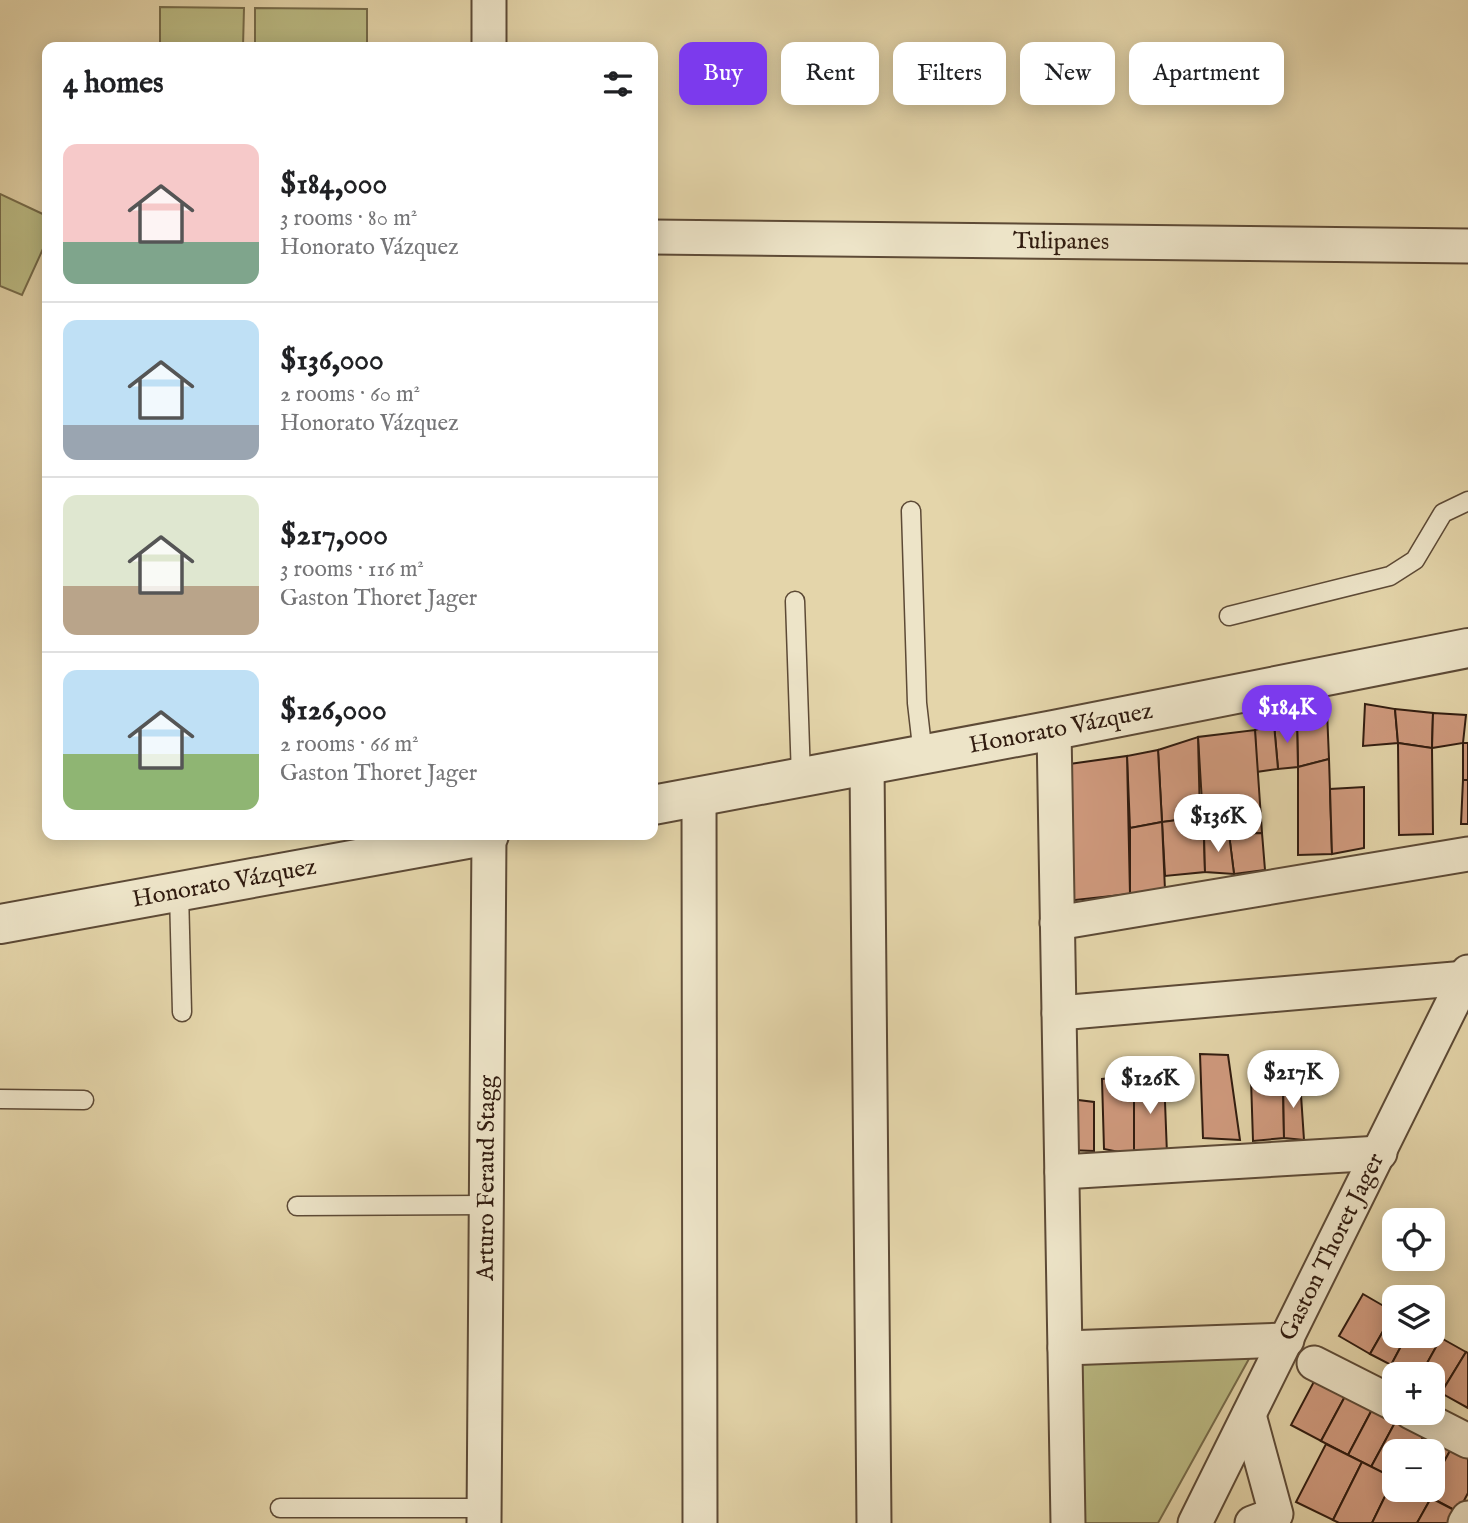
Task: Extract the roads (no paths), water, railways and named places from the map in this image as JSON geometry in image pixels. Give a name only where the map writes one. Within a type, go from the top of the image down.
[{"type":"street","points":[[489,0],[489,42]]},
{"type":"street","name":"Tulipanes","points":[[658,237],[1468,246]]},
{"type":"street","name":"Honorato Vázquez","points":[[658,804],[1055,730],[1468,648]]},
{"type":"street","points":[[1055,730],[1068,1523]]},
{"type":"street","points":[[867,765],[874,1523]]},
{"type":"street","points":[[699,796],[700,1523]]},
{"type":"street","name":"Honorato Vázquez","points":[[0,925],[462,840]]},
{"type":"street","name":"Arturo Feraud Stagg","points":[[484,1516],[489,840]]},
{"type":"street","points":[[1057,923],[1468,854]]},
{"type":"street","points":[[1059,1013],[1467,975]]},
{"type":"street","name":"Gaston Thoret Jager","points":[[1195,1523],[1467,975]]},
{"type":"street","points":[[1062,1171],[1380,1153]]},
{"type":"street","points":[[1065,1348],[1287,1340]]},
{"type":"street","points":[[1314,1363],[1382,1397]]},
{"type":"street","points":[[1249,1415],[1274,1520]]},
{"type":"street","points":[[1437,1425],[1468,1441]]},
{"type":"street","points":[[1465,1523],[1468,1518]]},
{"type":"lane","points":[[1229,616],[1390,576],[1415,560],[1443,513],[1468,501]]},
{"type":"lane","points":[[911,511],[917,703],[923,755]]},
{"type":"lane","points":[[795,601],[802,777]]},
{"type":"lane","points":[[179,892],[182,1012]]},
{"type":"lane","points":[[0,1099],[84,1100]]},
{"type":"lane","points":[[297,1206],[486,1205]]},
{"type":"lane","points":[[280,1508],[484,1516]]}]
